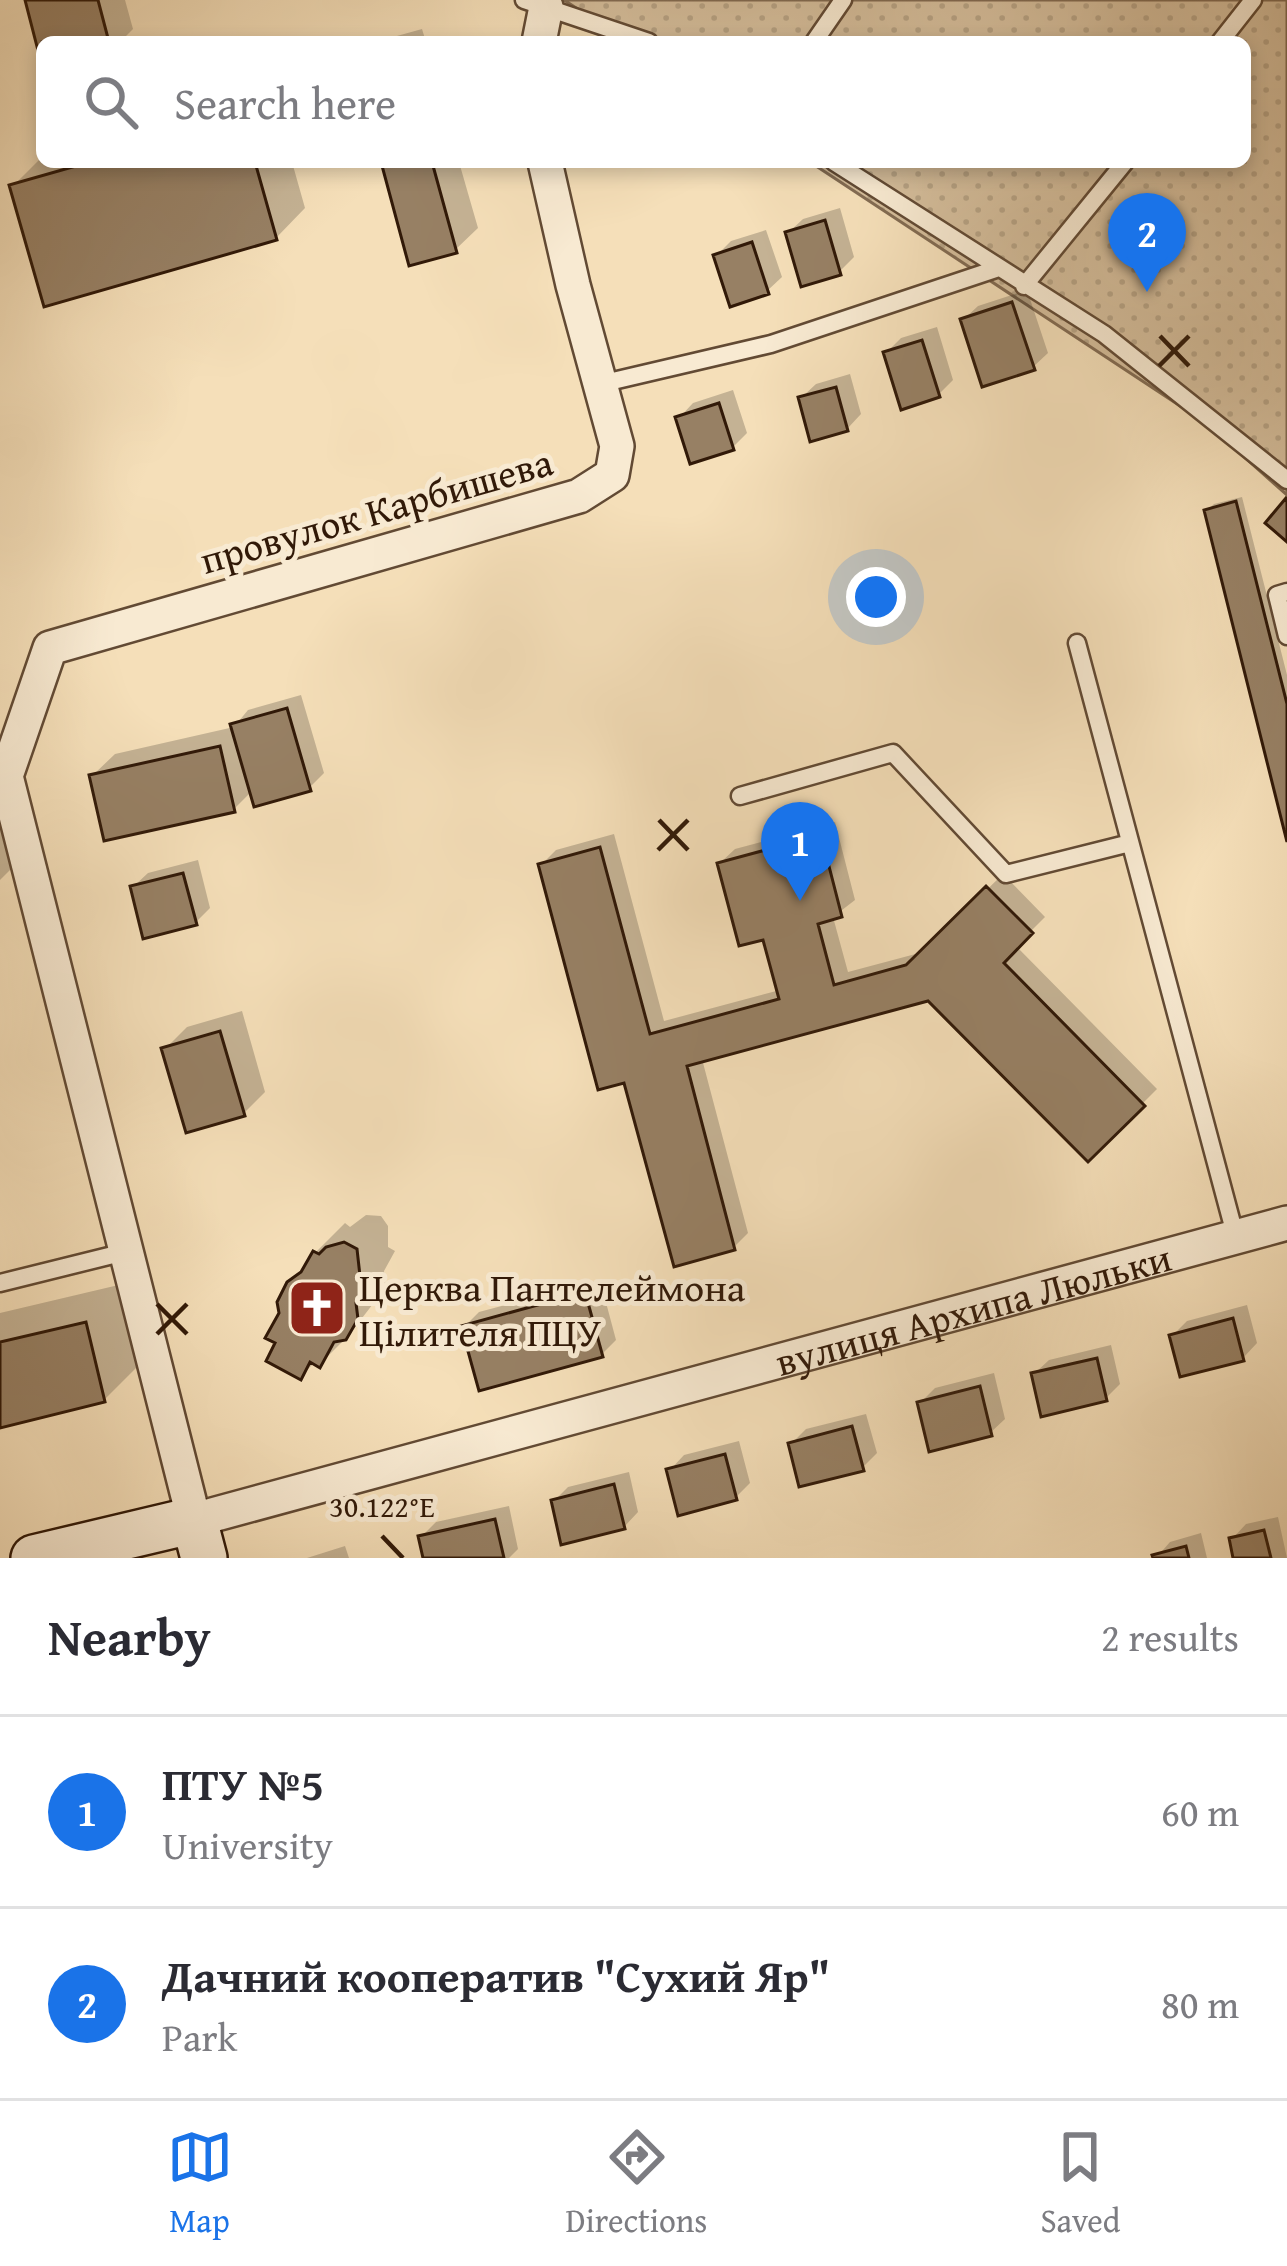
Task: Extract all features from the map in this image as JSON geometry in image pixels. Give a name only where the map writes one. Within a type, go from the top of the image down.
[{"type":"street","points":[[541,36],[552,5]]},
{"type":"street","name":"провулок Карбишева","points":[[3,777],[50,648],[579,496],[611,475],[617,446],[546,168]]},
{"type":"street","points":[[3,777],[199,1539]]},
{"type":"street","name":"вулиця Архипа Люльки","points":[[34,1558],[199,1539],[1287,1223]]},
{"type":"lane","points":[[818,36],[843,0]]},
{"type":"lane","points":[[1225,36],[1252,0]]},
{"type":"lane","points":[[552,5],[634,36]]},
{"type":"lane","points":[[843,168],[1104,334],[1287,480]]},
{"type":"lane","points":[[1024,286],[1119,168]]},
{"type":"lane","points":[[600,384],[772,344],[996,269]]},
{"type":"lane","points":[[1287,592],[1277,595],[1287,636]]},
{"type":"lane","points":[[1077,643],[1236,1238]]},
{"type":"lane","points":[[740,796],[893,753],[1006,874],[1130,843]]},
{"type":"lane","points":[[0,1283],[125,1252]]},
{"type":"shaded area","points":[[564,0],[1287,0],[1287,495],[1206,423],[819,168],[1251,168],[1251,36],[619,36]]},
{"type":"building","points":[[25,0],[98,0],[107,36],[36,36],[36,43]]},
{"type":"building","points":[[69,168],[257,168],[277,240],[44,307],[9,185]]},
{"type":"building","points":[[383,168],[434,168],[457,253],[409,266]]},
{"type":"building","points":[[825,220],[841,275],[801,287],[785,232]]},
{"type":"building","points":[[752,242],[769,294],[730,307],[713,255]]},
{"type":"building","points":[[1012,302],[1035,370],[982,387],[960,319]]},
{"type":"building","points":[[922,340],[940,397],[901,410],[883,352]]},
{"type":"building","points":[[836,387],[848,431],[810,442],[798,397]]},
{"type":"building","points":[[719,403],[734,450],[690,464],[675,417]]},
{"type":"building","points":[[1287,499],[1287,542],[1265,523]]},
{"type":"building","points":[[1236,501],[1287,704],[1287,842],[1204,510]]},
{"type":"building","points":[[287,708],[311,791],[254,807],[230,724]]},
{"type":"building","points":[[220,746],[235,812],[104,841],[89,775]]},
{"type":"building","points":[[821,835],[842,917],[818,924],[834,985],[906,965],[986,886],[1033,933],[1004,963],[1145,1106],[1088,1162],[928,1001],[687,1066],[735,1250],[674,1267],[624,1083],[598,1090],[538,864],[600,847],[650,1034],[779,999],[763,940],[739,946],[717,863]]},
{"type":"building","points":[[183,873],[197,925],[143,939],[130,886]]},
{"type":"building","points":[[220,1031],[245,1116],[186,1133],[161,1048]]},
{"type":"building","name":"Церква Пантелеймона Цілителя ПЦУ","points":[[344,1242],[357,1249],[360,1276],[368,1281],[356,1303],[358,1319],[346,1340],[334,1342],[320,1368],[310,1362],[301,1380],[266,1361],[275,1343],[265,1338],[279,1313],[277,1302],[287,1282],[301,1272],[313,1251],[319,1254]]},
{"type":"building","points":[[585,1292],[603,1357],[479,1391],[461,1326]]},
{"type":"building","points":[[1233,1318],[1244,1361],[1180,1377],[1169,1335]]},
{"type":"building","points":[[86,1322],[105,1402],[0,1428],[0,1342]]},
{"type":"building","points":[[1097,1358],[1107,1401],[1041,1417],[1031,1373]]},
{"type":"building","points":[[980,1386],[992,1436],[929,1452],[917,1402]]},
{"type":"building","points":[[852,1426],[864,1471],[799,1487],[788,1443]]},
{"type":"building","points":[[725,1454],[737,1500],[678,1516],[666,1469]]},
{"type":"building","points":[[614,1484],[625,1529],[561,1545],[551,1500]]},
{"type":"building","points":[[495,1519],[504,1558],[423,1558],[418,1536]]},
{"type":"building","points":[[1264,1530],[1271,1558],[1233,1558],[1229,1538]]},
{"type":"building","points":[[1186,1546],[1189,1558],[1152,1555]]},
{"type":"place","name":"Дачний кооператив \"Сухий Яр\"","points":[[1147,292]]},
{"type":"place","name":"ПТУ №5","points":[[800,901]]},
{"type":"place","name":"Церква Пантелеймона Цілителя ПЦУ","points":[[317,1308]]}]
